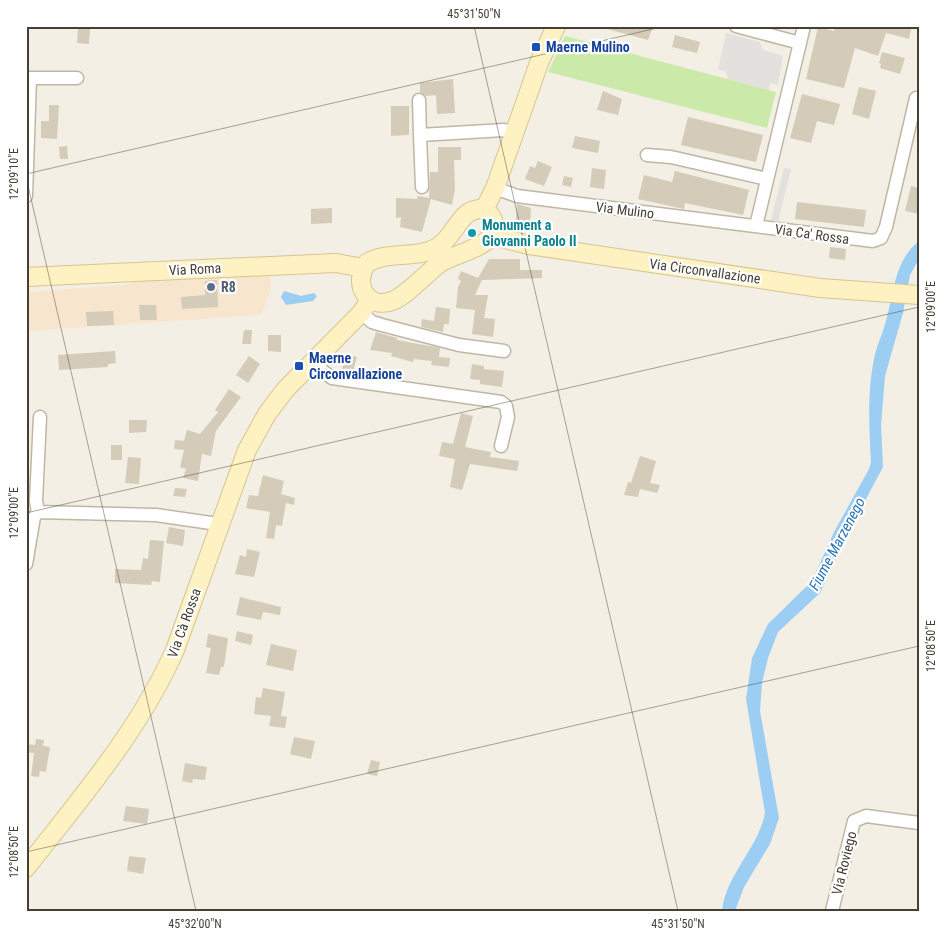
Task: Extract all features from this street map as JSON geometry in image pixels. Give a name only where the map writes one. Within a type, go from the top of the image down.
[{"type":"main road","points":[[484,210],[495,188],[539,64],[556,26]]},
{"type":"main road","points":[[471,210],[484,210],[490,215],[494,222],[493,236],[486,243],[445,260],[395,300],[365,306],[360,281],[363,268],[367,263],[377,259],[430,251],[453,234],[465,214],[471,210]]},
{"type":"main road","name":"Via Circonvallazione","points":[[493,236],[522,244],[820,288],[915,295]]},
{"type":"main road","name":"Via Roma","points":[[26,277],[336,262],[349,263],[363,268]]},
{"type":"main road","name":"Via Cà Rossa","points":[[26,868],[97,777],[161,681],[175,650],[247,450],[267,414],[285,390],[365,306]]},
{"type":"street","points":[[736,26],[800,43]]},
{"type":"street","name":"Via Ca' Rossa","points":[[804,26],[756,226],[864,241],[881,238],[886,227],[916,98]]},
{"type":"street","points":[[26,196],[28,78],[76,78]]},
{"type":"street","points":[[419,100],[422,187]]},
{"type":"street","points":[[420,135],[504,130],[515,133]]},
{"type":"street","points":[[647,155],[671,157],[767,179]]},
{"type":"street","name":"Via Mulino","points":[[495,188],[517,196],[756,226]]},
{"type":"street","points":[[365,306],[372,322],[382,326],[460,345],[504,351]]},
{"type":"street","points":[[311,362],[332,378],[501,402],[506,406],[508,417],[501,446]]},
{"type":"street","points":[[26,564],[34,517],[38,512],[36,501],[40,417]]},
{"type":"street","points":[[38,512],[156,516],[219,526]]},
{"type":"street","name":"Via Roviego","points":[[832,911],[854,820],[866,816],[919,824]]},
{"type":"shaded area","points":[[726,33],[760,42],[763,50],[783,56],[778,85],[770,83],[769,90],[728,79],[726,72],[718,69]]},
{"type":"shaded area","points":[[784,168],[791,169],[778,222],[771,220]]},
{"type":"shaded area","points":[[270,274],[271,289],[261,315],[26,331],[26,292],[125,285],[137,281]]},
{"type":"green space","points":[[565,36],[776,92],[767,128],[548,72]]},
{"type":"water","name":"Fiume Marzenego","points":[[919,241],[919,259],[910,275],[903,313],[885,376],[881,425],[883,467],[851,527],[820,593],[778,632],[768,658],[762,683],[760,711],[779,818],[770,844],[744,887],[735,911],[722,911],[729,885],[756,838],[765,813],[746,699],[752,658],[768,624],[812,581],[834,532],[869,469],[871,462],[870,394],[875,354],[886,321],[896,278],[904,258]]},
{"type":"water","points":[[284,291],[301,296],[314,293],[317,296],[313,301],[286,305],[281,297]]},
{"type":"building","points":[[607,26],[642,26],[652,29],[648,40],[607,29]]},
{"type":"building","points":[[835,26],[912,26],[909,39],[886,33],[878,56],[855,48],[844,88],[806,79],[818,27],[834,31]]},
{"type":"building","points":[[78,29],[90,29],[89,44],[77,43]]},
{"type":"building","points":[[675,35],[700,42],[697,53],[672,47]]},
{"type":"building","points":[[882,52],[905,58],[900,74],[880,68],[881,64],[879,63]]},
{"type":"building","points":[[453,79],[455,113],[437,114],[436,95],[426,96],[420,92],[420,83]]},
{"type":"building","points":[[859,87],[876,91],[869,119],[852,114]]},
{"type":"building","points":[[603,91],[622,99],[618,115],[597,110]]},
{"type":"building","points":[[802,94],[840,104],[834,125],[817,121],[811,143],[790,138]]},
{"type":"building","points":[[49,105],[59,105],[57,139],[41,138],[41,121],[49,121]]},
{"type":"building","points":[[391,106],[409,106],[409,135],[391,136]]},
{"type":"building","points":[[688,117],[763,135],[756,162],[681,145]]},
{"type":"building","points":[[575,136],[600,141],[598,153],[572,148]]},
{"type":"building","points":[[67,146],[68,159],[60,159],[59,147]]},
{"type":"building","points":[[438,147],[461,147],[461,160],[454,160],[455,189],[452,205],[431,199],[422,232],[400,227],[401,217],[396,218],[396,198],[417,199],[418,196],[429,198],[430,172],[438,172]]},
{"type":"building","points":[[538,161],[552,167],[544,186],[525,179],[530,166],[535,168]]},
{"type":"building","points":[[592,168],[606,170],[604,189],[590,187]]},
{"type":"building","points":[[675,171],[749,190],[743,215],[685,203],[684,209],[638,199],[644,175],[672,182]]},
{"type":"building","points":[[564,176],[573,178],[571,187],[562,185]]},
{"type":"building","points":[[911,186],[919,188],[919,214],[905,211]]},
{"type":"building","points":[[797,202],[866,210],[864,227],[795,219]]},
{"type":"building","points":[[517,204],[531,208],[530,222],[516,221]]},
{"type":"building","points":[[332,208],[332,223],[311,224],[311,209]]},
{"type":"building","points":[[830,247],[846,249],[845,260],[829,258]]},
{"type":"building","points":[[489,259],[520,259],[520,270],[542,270],[542,278],[482,280],[475,295],[488,295],[484,318],[495,319],[493,337],[472,334],[475,310],[456,308],[458,287],[461,281],[458,279],[461,271],[478,278]]},
{"type":"building","points":[[217,280],[218,307],[182,309],[181,297],[205,295],[205,281]]},
{"type":"building","points":[[139,305],[156,305],[157,320],[140,320]]},
{"type":"building","points":[[436,307],[450,309],[449,324],[444,324],[443,332],[421,327],[422,319],[434,321]]},
{"type":"building","points":[[113,311],[114,325],[87,326],[86,312]]},
{"type":"building","points":[[244,330],[252,330],[251,344],[242,344]]},
{"type":"building","points":[[376,332],[397,338],[397,340],[440,348],[439,357],[450,358],[449,367],[431,365],[432,361],[414,359],[413,362],[391,356],[392,353],[370,350]]},
{"type":"building","points":[[268,335],[281,335],[281,352],[268,351]]},
{"type":"building","points":[[115,351],[116,363],[108,364],[108,367],[59,370],[58,355]]},
{"type":"building","points":[[350,355],[357,357],[353,371],[342,369],[345,359],[348,360]]},
{"type":"building","points":[[249,356],[260,364],[248,383],[236,375]]},
{"type":"building","points":[[472,364],[484,366],[484,369],[504,371],[502,387],[480,384],[480,380],[470,379]]},
{"type":"building","points":[[377,370],[393,373],[392,378],[376,376]]},
{"type":"building","points":[[229,389],[241,397],[216,431],[211,456],[202,454],[198,481],[183,478],[186,469],[180,467],[184,450],[174,449],[175,440],[184,441],[187,430],[200,434],[218,412],[215,410]]},
{"type":"building","points":[[461,413],[473,416],[465,447],[491,452],[490,457],[519,461],[517,471],[470,464],[462,490],[450,487],[455,459],[439,456],[442,442],[453,444]]},
{"type":"building","points":[[129,420],[147,420],[146,432],[129,433]]},
{"type":"building","points":[[111,445],[122,445],[122,460],[111,460]]},
{"type":"building","points":[[640,456],[656,461],[650,483],[660,485],[657,493],[640,489],[638,497],[624,495],[628,482],[631,483]]},
{"type":"building","points":[[128,457],[141,458],[139,484],[125,483]]},
{"type":"building","points":[[263,475],[284,481],[281,494],[295,498],[294,505],[286,503],[282,526],[276,525],[274,539],[266,538],[270,512],[246,508],[249,495],[258,496]]},
{"type":"building","points":[[175,488],[187,489],[185,497],[173,496]]},
{"type":"building","points":[[169,527],[185,530],[183,546],[166,543]]},
{"type":"building","points":[[150,540],[164,541],[160,582],[152,581],[151,585],[115,583],[115,569],[141,570],[143,558],[148,559]]},
{"type":"building","points":[[247,549],[260,552],[254,577],[235,574],[240,555],[246,557]]},
{"type":"building","points":[[240,597],[281,607],[280,615],[263,612],[261,620],[236,615]]},
{"type":"building","points":[[237,631],[253,635],[251,645],[235,641]]},
{"type":"building","points":[[208,634],[228,638],[224,667],[221,667],[219,675],[206,673],[211,648],[206,647]]},
{"type":"building","points":[[271,644],[297,650],[293,671],[266,665]]},
{"type":"building","points":[[263,688],[285,692],[281,716],[287,717],[285,728],[269,726],[271,716],[254,714],[256,697],[261,698]]},
{"type":"building","points":[[294,737],[315,741],[311,759],[290,754]]},
{"type":"building","points":[[36,739],[44,740],[43,746],[50,747],[46,772],[40,771],[39,777],[31,776],[34,753],[26,752],[26,744],[35,745]]},
{"type":"building","points":[[371,760],[380,762],[377,776],[367,774]]},
{"type":"building","points":[[185,763],[207,767],[205,780],[193,779],[192,783],[182,781]]},
{"type":"building","points":[[126,806],[149,809],[147,824],[123,821]]},
{"type":"building","points":[[129,856],[146,858],[143,874],[127,871]]},
{"type":"place","name":"Maerne Mulino","points":[[536,47]]},
{"type":"place","name":"Monument a Giovanni Paolo II","points":[[472,233]]},
{"type":"place","name":"R8","points":[[211,287]]},
{"type":"place","name":"Maerne Circonvallazione","points":[[299,366]]}]
